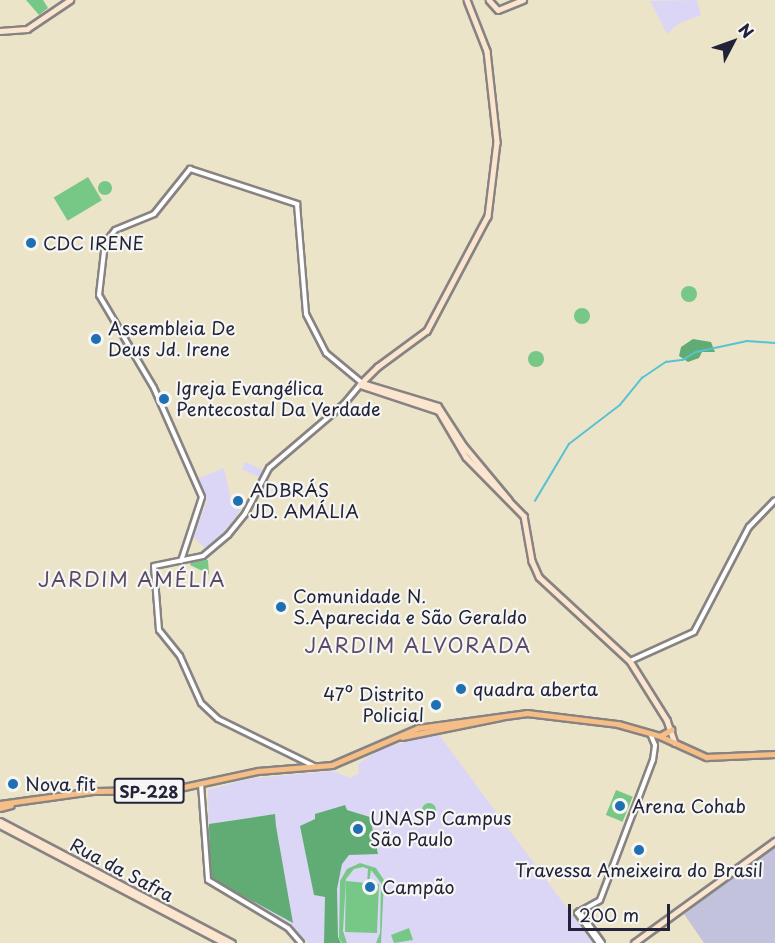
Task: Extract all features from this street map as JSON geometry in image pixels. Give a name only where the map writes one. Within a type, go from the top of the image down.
[{"type":"main road","points":[[0,31],[27,29],[70,0]]},
{"type":"main road","points":[[361,384],[427,331],[488,216],[497,142],[487,51],[467,0]]},
{"type":"main road","points":[[489,0],[498,10],[523,0]]},
{"type":"main road","points":[[361,384],[439,411],[459,448],[525,518],[532,561],[539,577],[630,661],[671,730],[675,743]]},
{"type":"main road","name":"SP-228","points":[[0,806],[94,791],[170,790],[251,772],[316,767],[353,758],[391,740],[512,715],[573,716],[660,736],[706,757],[775,754]]},
{"type":"main road","points":[[660,736],[671,730]]},
{"type":"main road","points":[[349,765],[353,758]]},
{"type":"main road","name":"Rua da Safra","points":[[0,823],[225,943]]},
{"type":"main road","name":"Rua da Safra","points":[[0,823],[232,943]]},
{"type":"main road","points":[[634,943],[775,841]]},
{"type":"street","points":[[181,561],[202,504],[199,488],[179,453],[150,380],[99,295],[108,238],[120,227],[142,221],[154,214],[189,169],[297,204],[306,314],[327,353],[361,384],[269,468],[245,514],[228,536],[203,555],[181,561],[154,566],[159,630],[180,656],[201,703],[218,719],[316,767]]},
{"type":"street","points":[[630,661],[694,632],[747,531],[773,501]]},
{"type":"street","points":[[601,943],[578,912],[600,900],[653,760],[655,745],[650,733]]},
{"type":"street","points":[[201,784],[208,880],[288,928],[301,943]]},
{"type":"shaded area","points":[[697,0],[701,15],[678,24],[667,34],[650,1]]},
{"type":"shaded area","points":[[245,462],[263,470],[260,477],[242,469]]},
{"type":"shaded area","points":[[224,468],[230,496],[246,502],[227,530],[205,548],[193,537],[207,501],[199,478]]},
{"type":"shaded area","name":"UNASP Campus São Paulo","points":[[437,732],[593,943],[308,943],[292,926],[210,880],[208,790],[247,779],[333,771],[350,778],[359,773],[358,764],[379,750]]},
{"type":"shaded area","points":[[775,846],[775,943],[704,943],[684,914]]},
{"type":"green space","points":[[26,0],[43,0],[48,8],[39,15]]},
{"type":"green space","points":[[88,177],[102,200],[68,221],[54,198]]},
{"type":"green space","points":[[105,181],[110,183],[112,188],[110,193],[105,195],[100,193],[98,188],[100,183]]},
{"type":"green space","points":[[689,286],[695,288],[697,294],[695,300],[689,302],[683,300],[681,294],[683,288]]},
{"type":"green space","points":[[582,308],[588,310],[590,316],[588,322],[582,324],[576,322],[574,316],[576,310]]},
{"type":"green space","points":[[693,339],[711,342],[715,352],[702,352],[699,358],[688,362],[679,356],[681,347]]},
{"type":"green space","points":[[536,351],[542,353],[544,359],[542,365],[536,367],[530,365],[528,359],[530,353]]},
{"type":"green space","points":[[208,560],[209,574],[190,565],[191,561]]},
{"type":"green space","name":"Arena Cohab","points":[[616,790],[633,797],[623,822],[606,815]]},
{"type":"green space","points":[[429,803],[434,805],[436,810],[434,815],[429,817],[424,815],[422,810],[424,805]]},
{"type":"green space","points":[[345,805],[347,810],[370,817],[378,854],[349,855],[342,864],[337,889],[338,937],[341,943],[324,943],[325,897],[314,895],[300,826],[315,819],[315,814]]},
{"type":"green space","points":[[275,814],[293,923],[210,878],[209,824]]},
{"type":"green space","points":[[360,863],[376,868],[384,880],[381,943],[376,943],[380,933],[381,883],[371,870],[369,883],[379,884],[377,933],[345,932],[346,881],[367,883],[368,869],[363,867],[354,869],[346,879],[343,931],[347,943],[342,943],[339,938],[340,881],[347,869]]},
{"type":"green space","points":[[409,928],[413,940],[394,943],[391,935]]},
{"type":"waterway","points":[[535,501],[569,444],[620,405],[642,378],[666,362],[683,360],[696,352],[747,341],[775,343]]},
{"type":"place","name":"CDC IRENE","points":[[31,243]]},
{"type":"place","name":"Assembleia De Deus Jd. Irene","points":[[96,339]]},
{"type":"place","name":"Igreja Evangélica Pentecostal Da Verdade","points":[[164,399]]},
{"type":"place","name":"ADBRÁS JD. AMÁLIA","points":[[238,501]]},
{"type":"place","name":"Comunidade N. S.Aparecida e São Geraldo","points":[[281,607]]},
{"type":"place","name":"quadra aberta","points":[[461,689]]},
{"type":"place","name":"47º Distrito Policial","points":[[436,705]]},
{"type":"place","name":"Nova fit","points":[[13,784]]},
{"type":"place","name":"Arena Cohab","points":[[620,806]]},
{"type":"place","name":"UNASP Campus São Paulo","points":[[358,829]]},
{"type":"place","name":"Travessa Ameixeira do Brasil","points":[[639,850]]},
{"type":"place","name":"Campão","points":[[370,887]]},
{"type":"district","name":"JARDIM AMÉLIA","points":[[132,579]]},
{"type":"district","name":"JARDIM ALVORADA","points":[[418,645]]}]
